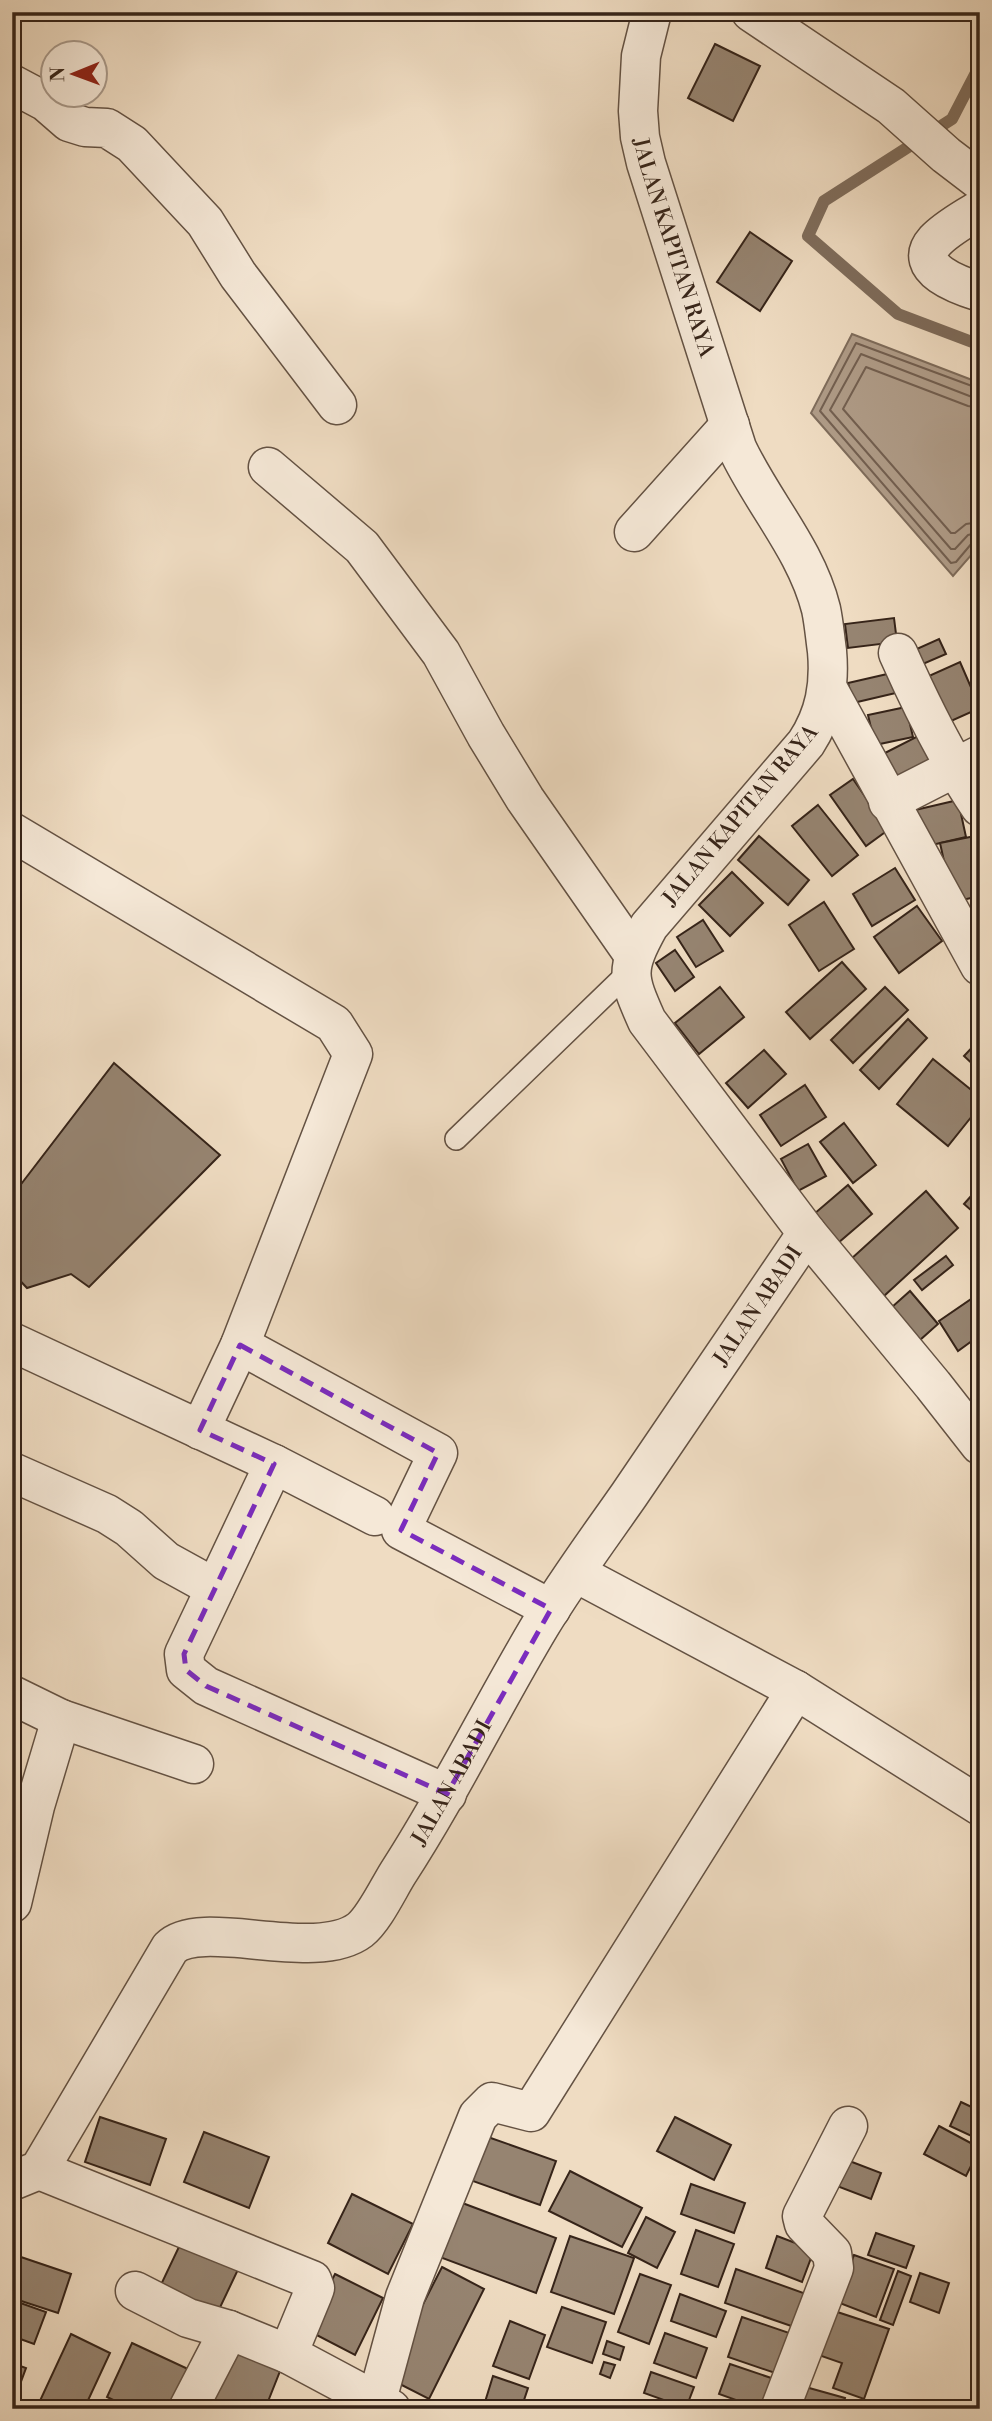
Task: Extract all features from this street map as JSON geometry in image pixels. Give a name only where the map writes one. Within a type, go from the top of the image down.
[{"type":"street","name":"JALAN KAPITAN RAYA","points":[[632,963],[649,926],[806,743],[818,725],[828,689],[825,629],[821,607],[790,538],[746,468],[646,163],[638,111],[641,56],[652,12]]},
{"type":"street","points":[[751,12],[891,106],[980,181]]},
{"type":"street","points":[[12,84],[46,102],[69,122],[85,127],[107,128],[132,144],[205,222],[238,275],[337,405]]},
{"type":"street","points":[[980,208],[932,244],[929,256],[931,265],[946,279],[980,292]]},
{"type":"street","points":[[634,532],[730,425]]},
{"type":"street","points":[[268,467],[362,547],[441,653],[486,736],[632,963],[635,994],[647,1021],[807,1233],[980,1446]]},
{"type":"street","points":[[898,653],[927,718],[967,761],[980,807]]},
{"type":"street","points":[[828,689],[980,966]]},
{"type":"street","points":[[888,802],[967,761]]},
{"type":"street","points":[[12,832],[334,1024],[353,1054],[240,1345],[200,1430]]},
{"type":"street","name":"JALAN ABADI","points":[[26,2175],[170,1948],[177,1942],[199,1936],[268,1942],[318,1941],[338,1938],[361,1929],[437,1812],[465,1757],[551,1609],[807,1233]]},
{"type":"street","points":[[12,1342],[274,1464],[375,1516]]},
{"type":"street","points":[[240,1345],[438,1453],[401,1530],[551,1609]]},
{"type":"street","points":[[274,1464],[184,1654],[186,1670],[206,1686],[447,1794]]},
{"type":"street","points":[[12,1472],[107,1514],[129,1528],[166,1560],[215,1588]]},
{"type":"street","points":[[576,1573],[796,1690],[980,1806]]},
{"type":"street","points":[[135,2291],[187,2318],[229,2329],[288,2354],[384,2404],[405,2297],[478,2116],[492,2102],[531,2112],[796,1690]]},
{"type":"street","points":[[12,1695],[61,1719],[194,1764]]},
{"type":"street","points":[[12,1903],[35,1806],[61,1719]]},
{"type":"street","points":[[780,2409],[834,2268],[832,2253],[804,2224],[802,2216],[848,2126]]},
{"type":"street","points":[[26,2175],[312,2280],[315,2284],[312,2296],[288,2354]]},
{"type":"street","points":[[188,2409],[229,2329]]},
{"type":"lane","points":[[456,1139],[632,963]]},
{"type":"highlighted area","points":[[240,1345],[438,1453],[401,1530],[551,1609],[447,1794],[206,1686],[186,1670],[184,1654],[274,1464],[200,1430]]},
{"type":"water","points":[[852,334],[980,383],[980,545],[953,576],[811,413]]},
{"type":"building","points":[[715,44],[760,66],[733,121],[688,98]]},
{"type":"building","points":[[750,232],[792,261],[760,311],[717,282]]},
{"type":"building","points":[[894,618],[897,642],[848,648],[845,624]]},
{"type":"building","points":[[939,639],[946,654],[916,667],[910,652]]},
{"type":"building","points":[[960,662],[980,708],[940,726],[920,680]]},
{"type":"building","points":[[896,672],[900,692],[853,703],[848,683]]},
{"type":"building","points":[[906,707],[913,737],[875,745],[868,715]]},
{"type":"building","points":[[924,733],[943,770],[897,793],[879,756]]},
{"type":"building","points":[[853,779],[888,830],[866,846],[830,795]]},
{"type":"building","points":[[958,800],[966,837],[919,848],[911,811]]},
{"type":"building","points":[[818,805],[858,855],[832,876],[792,826]]},
{"type":"building","points":[[980,835],[980,896],[953,902],[940,843]]},
{"type":"building","points":[[759,836],[809,880],[788,905],[738,860]]},
{"type":"building","points":[[895,868],[915,900],[872,926],[853,894]]},
{"type":"building","points":[[732,872],[763,903],[730,936],[699,905]]},
{"type":"building","points":[[824,902],[854,949],[819,971],[789,925]]},
{"type":"building","points":[[917,906],[942,941],[899,973],[874,937]]},
{"type":"building","points":[[703,920],[723,951],[696,967],[677,937]]},
{"type":"building","points":[[675,950],[694,977],[675,991],[656,963]]},
{"type":"building","points":[[842,962],[866,989],[810,1039],[786,1012]]},
{"type":"building","points":[[720,987],[744,1017],[699,1054],[675,1023]]},
{"type":"building","points":[[885,987],[908,1010],[853,1063],[831,1040]]},
{"type":"building","points":[[908,1019],[927,1038],[879,1089],[860,1070]]},
{"type":"building","points":[[980,1039],[980,1071],[964,1056]]},
{"type":"building","points":[[764,1050],[786,1074],[748,1108],[726,1083]]},
{"type":"building","points":[[933,1059],[980,1097],[980,1106],[948,1146],[897,1104]]},
{"type":"building","points":[[114,1063],[220,1155],[89,1287],[71,1274],[27,1288],[12,1272],[12,1196]]},
{"type":"building","points":[[805,1085],[826,1117],[781,1146],[760,1115]]},
{"type":"building","points":[[844,1123],[876,1165],[853,1183],[820,1142]]},
{"type":"building","points":[[808,1144],[826,1176],[798,1191],[781,1159]]},
{"type":"building","points":[[848,1185],[872,1214],[838,1243],[814,1214]]},
{"type":"building","points":[[980,1186],[980,1218],[964,1204]]},
{"type":"building","points":[[926,1191],[958,1228],[884,1296],[851,1259]]},
{"type":"building","points":[[946,1256],[953,1265],[922,1290],[914,1280]]},
{"type":"building","points":[[910,1291],[938,1324],[920,1340],[892,1307]]},
{"type":"building","points":[[980,1293],[980,1335],[958,1351],[939,1321]]},
{"type":"building","points":[[961,2102],[980,2111],[980,2140],[950,2126]]},
{"type":"building","points":[[100,2117],[166,2139],[150,2185],[85,2162]]},
{"type":"building","points":[[675,2117],[731,2145],[714,2180],[657,2151]]},
{"type":"building","points":[[939,2126],[980,2148],[966,2176],[924,2154]]},
{"type":"building","points":[[204,2132],[269,2157],[249,2208],[184,2182]]},
{"type":"building","points":[[485,2136],[556,2161],[540,2205],[470,2180]]},
{"type":"building","points":[[839,2157],[881,2173],[871,2199],[829,2183]]},
{"type":"building","points":[[570,2171],[642,2208],[622,2247],[549,2211]]},
{"type":"building","points":[[691,2184],[745,2203],[734,2233],[681,2214]]},
{"type":"building","points":[[352,2194],[413,2224],[388,2274],[328,2243]]},
{"type":"building","points":[[457,2201],[556,2238],[536,2293],[437,2256]]},
{"type":"building","points":[[646,2217],[675,2232],[657,2268],[628,2253]]},
{"type":"building","points":[[696,2230],[734,2244],[718,2287],[681,2274]]},
{"type":"building","points":[[186,2232],[243,2259],[215,2318],[158,2291]]},
{"type":"building","points":[[876,2233],[914,2246],[906,2268],[868,2255]]},
{"type":"building","points":[[570,2236],[634,2258],[614,2314],[551,2292]]},
{"type":"building","points":[[777,2236],[814,2250],[802,2282],[766,2268]]},
{"type":"building","points":[[12,2254],[71,2274],[58,2313],[12,2298]]},
{"type":"building","points":[[854,2255],[894,2269],[876,2317],[837,2302]]},
{"type":"building","points":[[442,2267],[484,2289],[429,2399],[386,2377]]},
{"type":"building","points":[[736,2269],[809,2295],[797,2328],[725,2303]]},
{"type":"building","points":[[898,2271],[911,2276],[893,2325],[880,2320]]},
{"type":"building","points":[[920,2273],[949,2283],[939,2313],[910,2302]]},
{"type":"building","points":[[335,2274],[383,2298],[355,2355],[307,2330]]},
{"type":"building","points":[[640,2274],[671,2285],[649,2344],[618,2332]]},
{"type":"building","points":[[680,2294],[726,2311],[716,2337],[671,2321]]},
{"type":"building","points":[[12,2300],[46,2312],[34,2344],[12,2336]]},
{"type":"building","points":[[562,2307],[606,2322],[592,2363],[547,2347]]},
{"type":"building","points":[[822,2307],[889,2329],[864,2399],[833,2388],[842,2363],[807,2351]]},
{"type":"building","points":[[742,2317],[801,2337],[787,2377],[728,2357]]},
{"type":"building","points":[[510,2321],[545,2335],[529,2379],[493,2366]]},
{"type":"building","points":[[665,2333],[707,2348],[696,2378],[654,2363]]},
{"type":"building","points":[[71,2334],[110,2353],[84,2409],[46,2409],[38,2405]]},
{"type":"building","points":[[231,2339],[284,2361],[265,2409],[228,2409],[207,2400]]},
{"type":"building","points":[[607,2341],[624,2347],[620,2360],[603,2354]]},
{"type":"building","points":[[132,2343],[188,2369],[169,2409],[132,2409],[107,2397]]},
{"type":"building","points":[[604,2362],[615,2365],[610,2378],[600,2374]]},
{"type":"building","points":[[12,2363],[26,2368],[12,2406]]},
{"type":"building","points":[[730,2364],[783,2382],[774,2409],[761,2409],[719,2394]]},
{"type":"building","points":[[651,2372],[694,2387],[686,2408],[644,2393]]},
{"type":"building","points":[[493,2376],[528,2388],[521,2409],[503,2409],[485,2402]]},
{"type":"building","points":[[802,2386],[845,2398],[842,2409],[796,2409]]},
{"type":"waterway","points":[[976,12],[980,44]]},
{"type":"waterway","points":[[980,65],[952,119],[824,201],[808,236],[898,314],[980,345]]}]
